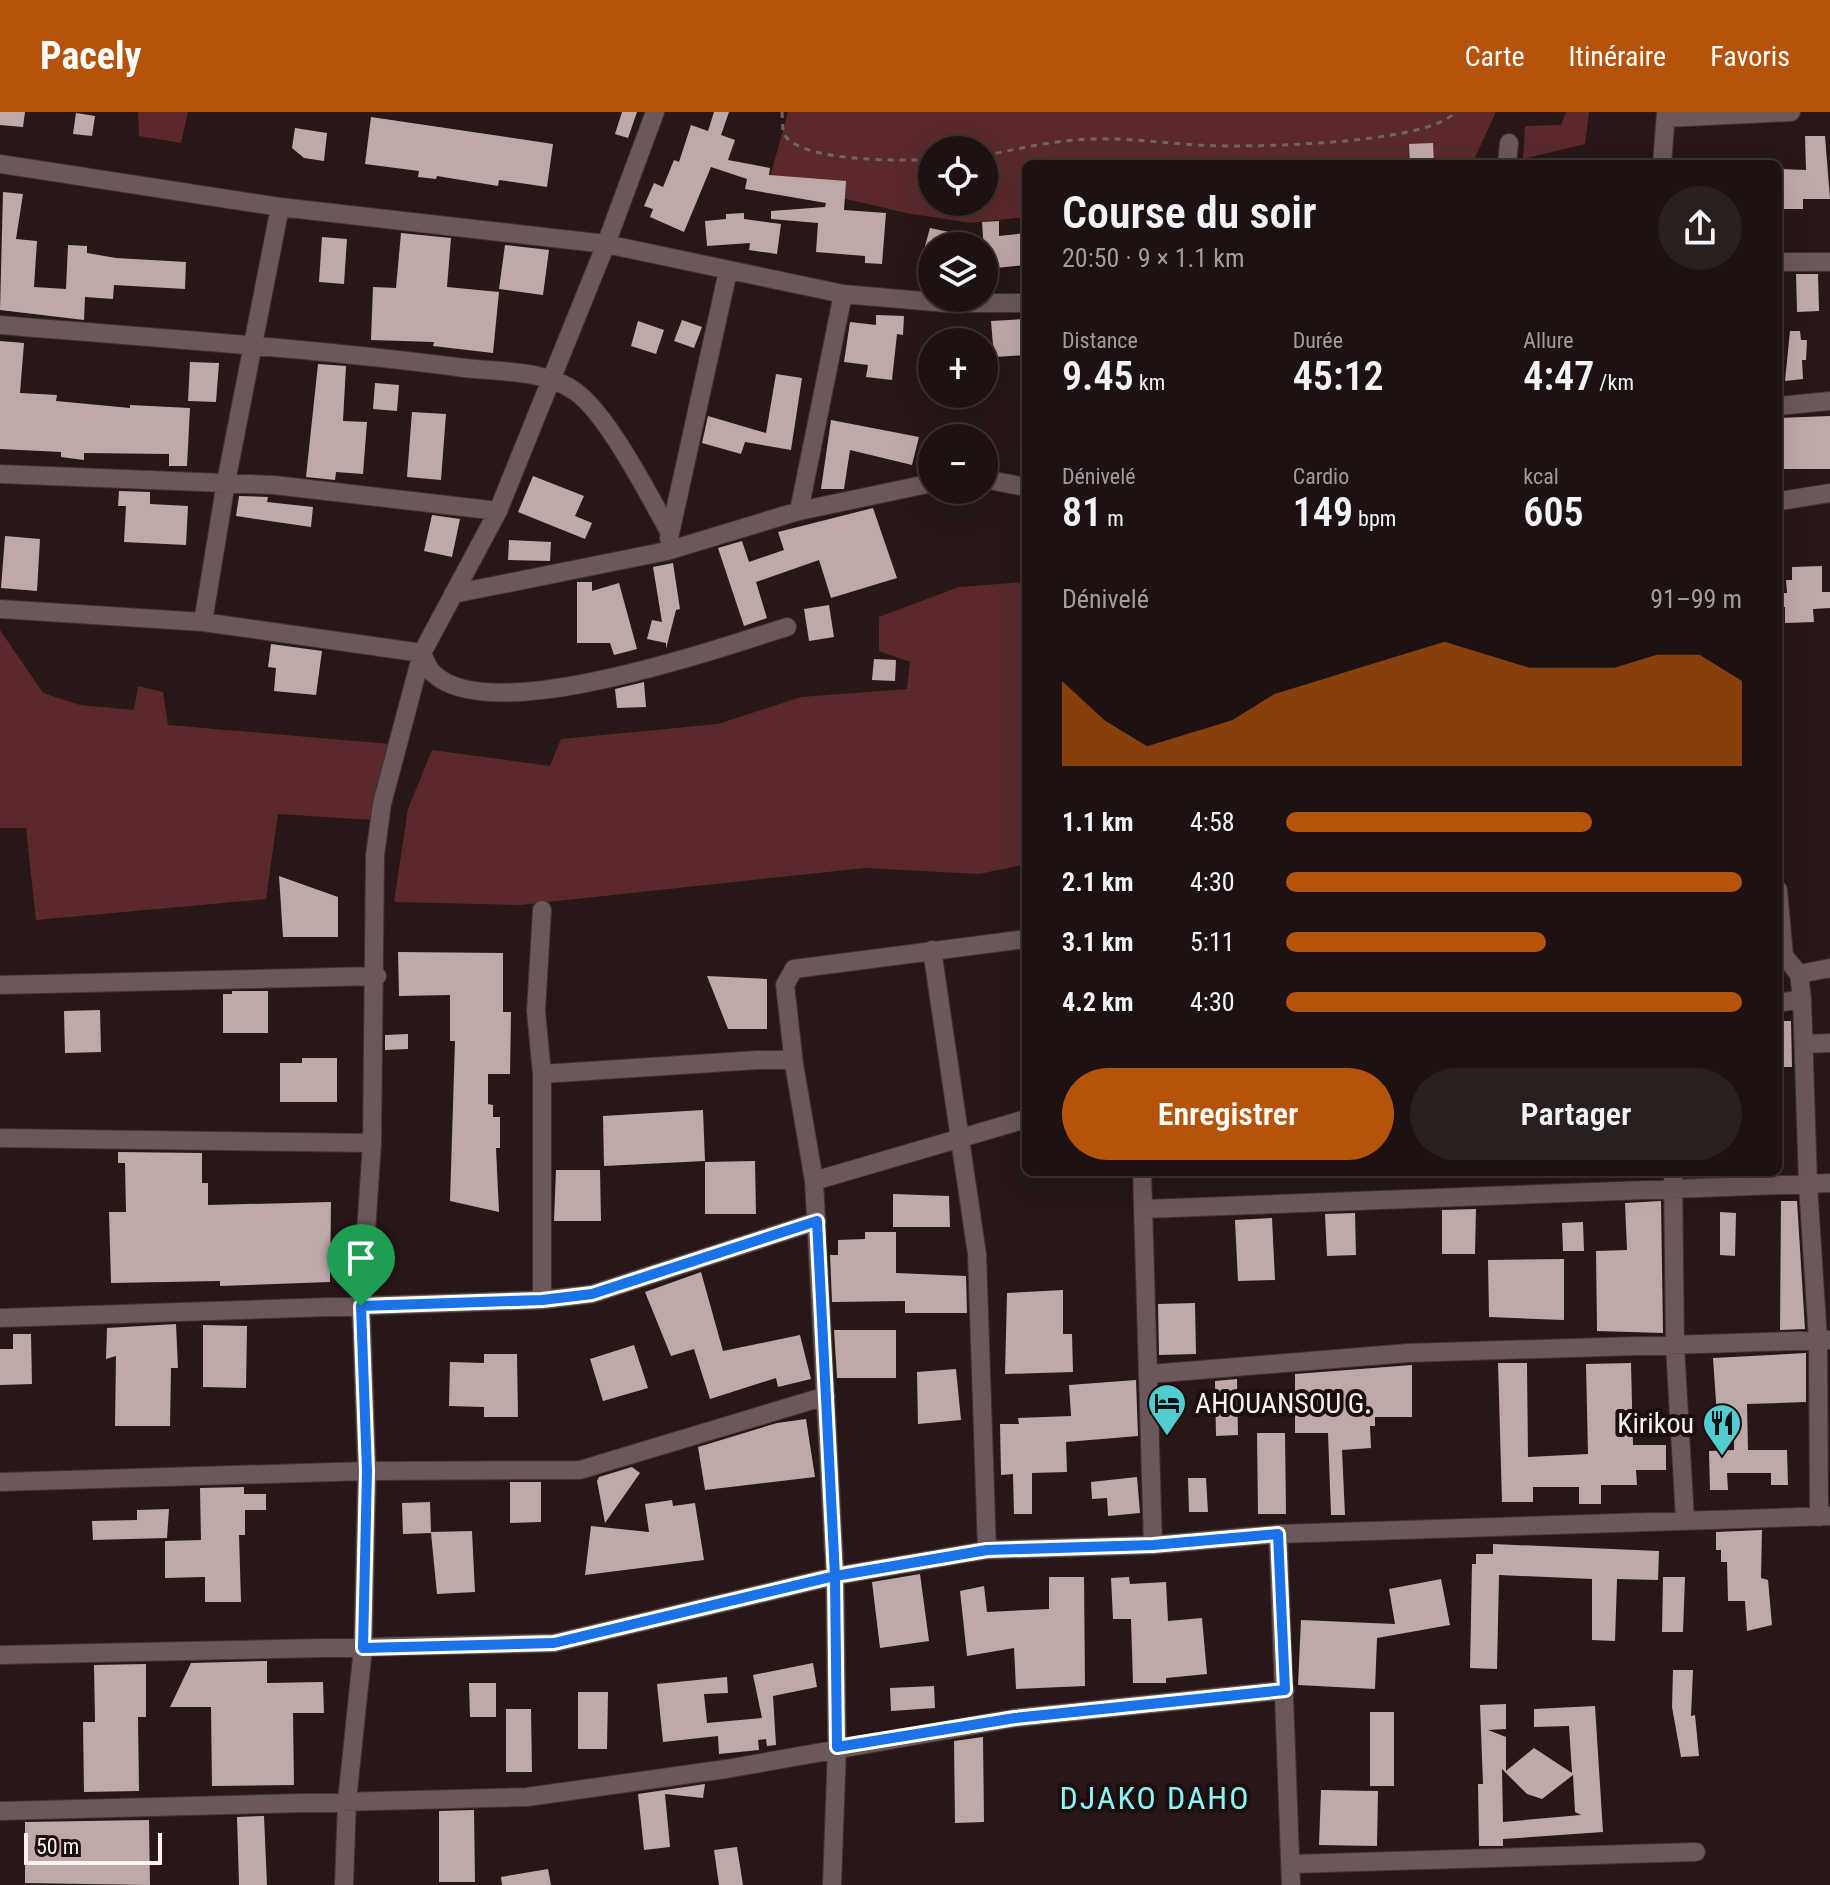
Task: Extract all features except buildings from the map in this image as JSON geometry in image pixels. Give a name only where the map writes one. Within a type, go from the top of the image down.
[{"type":"street","points":[[344,1885],[347,1801],[363,1648],[367,1471],[361,1306],[372,1143],[377,976],[375,855],[382,804],[422,653],[498,511],[606,244],[655,112]]},
{"type":"street","points":[[1662,160],[1666,115],[1791,112]]},
{"type":"street","points":[[1507,160],[1509,143]]},
{"type":"street","points":[[0,164],[280,207],[606,244],[843,294],[946,303],[1022,303]]},
{"type":"street","points":[[203,622],[226,482],[280,207]]},
{"type":"street","points":[[1782,262],[1830,262]]},
{"type":"street","points":[[669,542],[728,271]]},
{"type":"street","points":[[799,511],[843,294]]},
{"type":"street","points":[[0,325],[254,347],[550,379],[576,392],[587,402],[634,469],[669,542]]},
{"type":"street","points":[[1782,406],[1830,401]]},
{"type":"street","points":[[0,474],[226,482],[498,511]]},
{"type":"street","points":[[998,482],[1022,486]]},
{"type":"street","points":[[453,594],[799,511],[918,486]]},
{"type":"street","points":[[1782,501],[1830,493]]},
{"type":"street","points":[[0,609],[203,622],[422,653]]},
{"type":"street","points":[[422,653],[432,673],[453,686],[482,693],[517,693],[545,691],[664,664],[787,627]]},
{"type":"street","points":[[542,910],[536,1011],[542,1074],[542,1300]]},
{"type":"street","points":[[0,1655],[554,1643],[835,1576],[987,1550],[1153,1545],[1278,1534],[1825,1516],[1824,1340],[1808,1184],[1802,999],[1799,974],[1784,956],[1782,934]]},
{"type":"street","points":[[832,1885],[837,1747],[835,1576],[817,1221],[814,1181],[794,1064],[785,985],[794,969],[1022,939]]},
{"type":"street","points":[[932,950],[963,1140],[977,1254],[987,1550]]},
{"type":"street","points":[[1799,974],[1830,968]]},
{"type":"street","points":[[0,985],[377,976]]},
{"type":"street","points":[[1782,1002],[1802,999]]},
{"type":"street","points":[[1805,1044],[1830,1043]]},
{"type":"street","points":[[542,1074],[758,1060],[786,1060],[794,1064]]},
{"type":"street","points":[[814,1181],[1022,1120]]},
{"type":"street","points":[[0,1138],[372,1143]]},
{"type":"street","points":[[1142,1176],[1153,1545]]},
{"type":"street","points":[[1673,1181],[1675,1346],[1685,1519]]},
{"type":"street","points":[[1144,1209],[1673,1181],[1830,1183]]},
{"type":"street","points":[[0,1318],[542,1300],[592,1294],[817,1221]]},
{"type":"street","points":[[1150,1374],[1408,1353],[1824,1340]]},
{"type":"street","points":[[0,1482],[367,1471],[580,1470],[826,1396]]},
{"type":"street","points":[[1278,1534],[1291,1885]]},
{"type":"street","points":[[0,1811],[347,1801],[403,1803],[527,1797],[726,1769],[1015,1718],[1285,1690]]},
{"type":"street","points":[[1292,1864],[1696,1852]]},
{"type":"path","points":[[782,112],[783,133],[798,148],[892,160],[918,160]]},
{"type":"path","points":[[998,154],[1091,139],[1155,139],[1198,145],[1359,140],[1430,127],[1455,112]]},
{"type":"shaded area","points":[[138,112],[188,112],[181,143],[139,136]]},
{"type":"shaded area","points":[[788,112],[1496,112],[1474,160],[1022,160],[1022,217],[971,223],[926,216],[998,216],[998,136],[918,136],[918,215],[769,181]]},
{"type":"shaded area","points":[[1566,112],[1589,112],[1585,144],[1523,159],[1525,126],[1561,125]]},
{"type":"shaded area","points":[[1022,582],[1022,865],[979,874],[865,868],[520,905],[394,902],[408,809],[432,750],[550,766],[561,739],[718,724],[801,697],[907,689],[910,662],[879,651],[879,617],[959,587]]},
{"type":"shaded area","points":[[0,630],[43,693],[80,705],[134,710],[138,686],[163,692],[168,725],[390,744],[374,820],[278,814],[266,899],[36,920],[26,828],[0,828]]},
{"type":"place","name":"AHOUANSOU G.","points":[[1167,1437]]},
{"type":"place","name":"Kirikou","points":[[1722,1457]]},
{"type":"district","name":"DJAKO DAHO","points":[[1155,1798]]},
{"type":"route","points":[[361,1306],[367,1471],[363,1648],[554,1643],[835,1576],[987,1550],[1153,1545],[1278,1534],[1285,1690],[1015,1718],[837,1747],[835,1576],[817,1221],[592,1294],[542,1300],[361,1306]]}]
